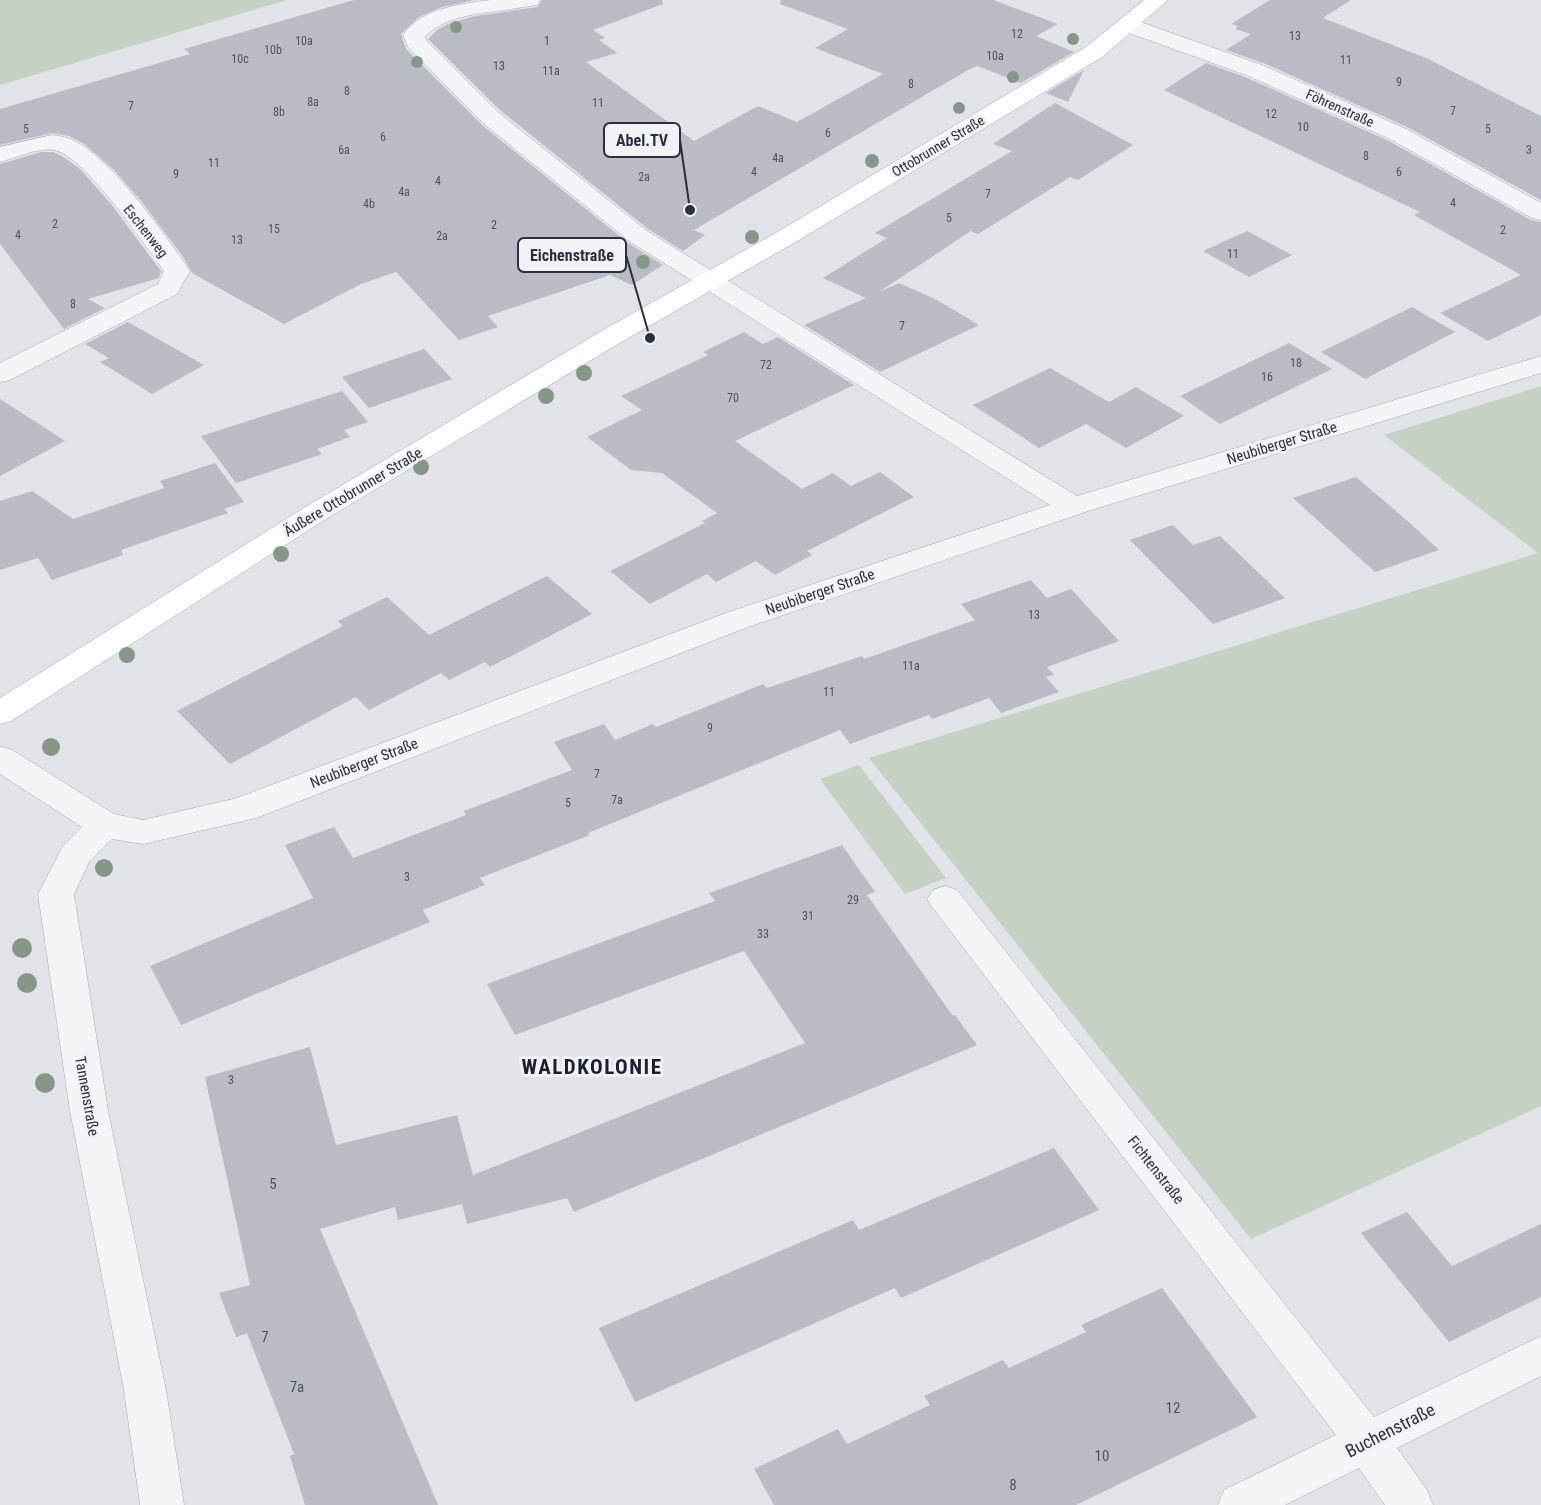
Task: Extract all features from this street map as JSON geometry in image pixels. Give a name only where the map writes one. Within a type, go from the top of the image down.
[{"type":"main road","name":"Ottobrunner Straße","points":[[712,280],[1094,52],[1157,0]]},
{"type":"main road","name":"Äußere Ottobrunner Straße","points":[[0,713],[314,514],[614,335],[712,280]]},
{"type":"street","points":[[529,0],[436,18],[418,28],[414,35],[416,42],[491,118],[638,236],[1073,506]]},
{"type":"street","name":"Föhrenstraße","points":[[1129,25],[1254,70],[1398,134],[1541,213]]},
{"type":"street","name":"Eschenweg","points":[[0,155],[26,147],[58,143],[78,151],[119,196],[177,271],[168,289],[0,374]]},
{"type":"street","name":"Neubiberger Straße","points":[[105,825],[142,832],[244,809],[737,620],[1073,506],[1541,364]]},
{"type":"street","points":[[0,758],[105,825]]},
{"type":"street","name":"Tannenstraße","points":[[105,825],[75,855],[56,894],[89,1111],[145,1390],[162,1505]]},
{"type":"street","name":"Fichtenstraße","points":[[945,899],[1367,1442],[1411,1505]]},
{"type":"street","name":"Buchenstraße","points":[[1240,1505],[1541,1355]]},
{"type":"green space","points":[[0,0],[287,0],[0,85]]},
{"type":"green space","points":[[1541,386],[1541,1106],[1251,1239],[869,758],[1538,553],[1384,435]]},
{"type":"green space","points":[[859,765],[946,878],[905,894],[820,779]]},
{"type":"building","points":[[354,0],[474,0],[442,7],[419,17],[401,34],[406,49],[482,125],[628,243],[663,265],[632,285],[610,275],[488,316],[498,327],[459,340],[396,272],[361,284],[284,324],[192,273],[181,254],[142,202],[113,169],[83,143],[69,136],[52,133],[0,145],[0,109],[190,54],[184,49]]},
{"type":"building","points":[[542,0],[662,0],[663,4],[593,30],[605,38],[599,40],[617,53],[586,62],[694,141],[758,106],[797,122],[883,74],[815,48],[848,29],[780,4],[781,0],[993,0],[1058,24],[1036,36],[1074,52],[1021,83],[977,66],[968,70],[694,230],[705,235],[683,251],[648,229],[501,111],[428,39],[448,24],[475,16],[537,7]]},
{"type":"building","points":[[1270,0],[1351,0],[1323,18],[1426,58],[1541,116],[1541,200],[1407,127],[1263,63],[1226,50],[1251,34],[1235,29],[1238,26],[1231,24]]},
{"type":"building","points":[[1206,63],[1245,77],[1389,141],[1531,220],[1541,222],[1541,315],[1488,341],[1440,313],[1521,275],[1414,215],[1420,212],[1164,90]]},
{"type":"building","points":[[1084,70],[1068,102],[1046,93]]},
{"type":"building","points":[[1055,103],[1133,145],[1078,180],[1070,177],[978,234],[971,231],[879,292],[899,283],[937,300],[979,325],[880,372],[804,325],[866,298],[823,278],[887,238],[875,233],[1012,151],[993,144]]},
{"type":"building","points":[[41,152],[53,152],[80,169],[111,204],[161,271],[159,278],[88,299],[105,308],[64,329],[0,244],[0,164]]},
{"type":"building","points":[[1247,231],[1292,255],[1249,277],[1203,251]]},
{"type":"building","points":[[1412,307],[1455,332],[1365,379],[1321,352]]},
{"type":"building","points":[[128,322],[204,365],[152,394],[100,362],[109,358],[85,344]]},
{"type":"building","points":[[744,332],[763,344],[778,337],[854,385],[735,441],[802,489],[833,473],[851,486],[880,472],[914,497],[807,551],[812,555],[775,575],[756,561],[716,582],[707,574],[650,604],[610,571],[705,523],[702,521],[717,513],[662,473],[631,470],[587,437],[642,410],[621,396],[708,355],[703,352]]},
{"type":"building","points":[[1289,343],[1332,369],[1220,424],[1180,396]]},
{"type":"building","points":[[424,349],[452,379],[369,408],[342,377]]},
{"type":"building","points":[[1050,368],[1109,402],[1136,387],[1184,416],[1126,448],[1086,424],[1039,448],[973,405]]},
{"type":"building","points":[[342,391],[368,422],[344,430],[350,437],[317,449],[322,454],[236,483],[201,436]]},
{"type":"building","points":[[0,399],[39,424],[65,441],[0,476]]},
{"type":"building","points":[[215,463],[244,502],[224,509],[228,513],[121,550],[123,555],[52,580],[38,558],[0,570],[0,501],[32,491],[73,519],[164,488],[160,481]]},
{"type":"building","points":[[1356,477],[1439,550],[1375,572],[1293,498]]},
{"type":"building","points":[[1173,525],[1193,545],[1220,536],[1285,598],[1213,624],[1130,540]]},
{"type":"building","points":[[547,576],[592,614],[490,667],[485,662],[449,680],[441,673],[369,710],[356,697],[230,764],[177,711],[343,626],[338,621],[387,597],[429,635]]},
{"type":"building","points":[[1031,580],[1047,598],[1071,589],[1119,641],[1047,667],[1054,675],[1046,677],[1059,692],[1001,713],[989,698],[932,719],[929,715],[850,744],[840,730],[588,833],[590,835],[480,878],[485,885],[423,910],[430,922],[181,1025],[150,966],[313,898],[285,845],[334,827],[353,858],[466,815],[464,811],[572,770],[554,742],[604,724],[615,740],[653,724],[656,727],[763,684],[767,688],[862,656],[864,659],[975,620],[961,604]]},
{"type":"building","points":[[842,845],[875,892],[867,895],[953,1016],[955,1015],[977,1045],[574,1212],[567,1198],[467,1224],[462,1204],[398,1220],[395,1207],[320,1229],[438,1505],[305,1505],[290,1456],[294,1454],[247,1333],[236,1337],[219,1293],[250,1285],[205,1077],[310,1047],[336,1145],[457,1115],[473,1175],[805,1043],[744,951],[515,1035],[487,984],[715,901],[709,893]]},
{"type":"building","points":[[1054,1148],[1099,1210],[901,1298],[895,1288],[635,1402],[599,1328],[853,1220],[859,1230]]},
{"type":"building","points":[[1407,1212],[1452,1266],[1541,1224],[1541,1297],[1449,1342],[1361,1233]]},
{"type":"building","points":[[1162,1288],[1257,1417],[1076,1505],[774,1505],[754,1469],[838,1429],[847,1444],[930,1405],[924,1396],[1003,1360],[1009,1368],[1086,1332],[1081,1325]]},
{"type":"place","name":"Abel.TV","points":[[690,210]]},
{"type":"place","name":"Eichenstraße","points":[[650,338]]},
{"type":"district","name":"WALDKOLONIE","points":[[592,1067]]}]
